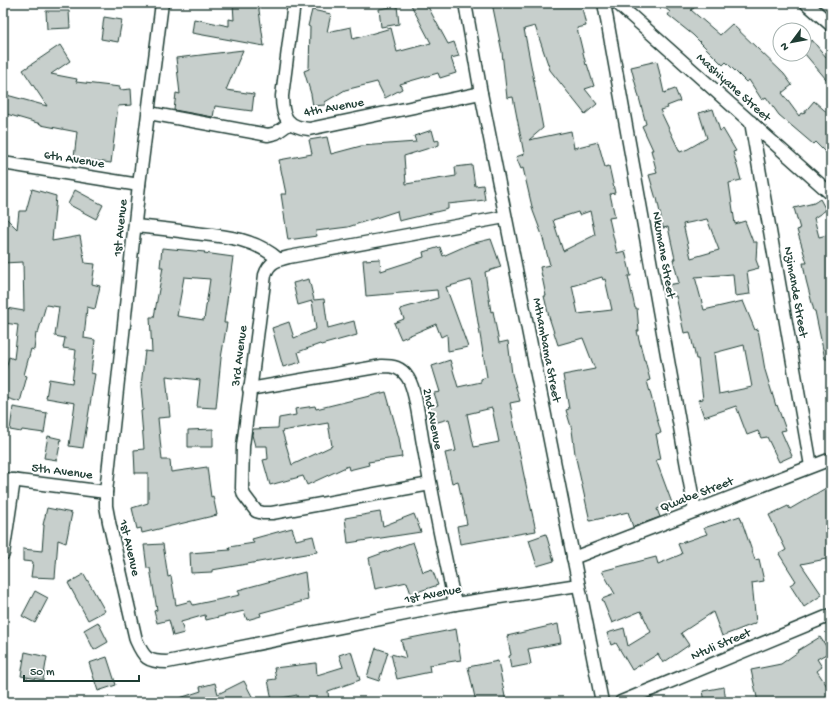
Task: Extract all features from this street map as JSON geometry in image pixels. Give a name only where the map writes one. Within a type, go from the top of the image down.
[{"type":"street","name":"1st Avenue","points":[[162,3],[135,226],[106,492],[106,506],[109,522],[136,640],[144,656],[155,662],[167,662],[455,604],[578,585]]},
{"type":"street","name":"4th Avenue","points":[[294,3],[282,96],[282,108],[286,118],[296,127],[309,129],[481,93]]},
{"type":"street","name":"Mthambama Street","points":[[465,3],[505,217],[602,702]]},
{"type":"street","name":"Nkumane Street","points":[[604,3],[695,511]]},
{"type":"street","name":"Mashiyane Street","points":[[617,3],[831,194]]},
{"type":"street","points":[[806,3],[831,25]]},
{"type":"street","points":[[148,113],[268,136],[276,133],[290,123]]},
{"type":"street","name":"Nzimande Street","points":[[752,122],[811,466]]},
{"type":"street","name":"6th Avenue","points":[[3,163],[140,185]]},
{"type":"street","points":[[135,226],[228,236],[258,246],[272,253],[278,259],[505,217]]},
{"type":"street","name":"3rd Avenue","points":[[278,259],[270,265],[265,275],[243,446],[242,488],[244,495],[256,510],[263,513],[272,513],[430,484]]},
{"type":"street","name":"2nd Avenue","points":[[250,389],[382,366],[399,368],[407,376],[412,387],[455,604]]},
{"type":"street","name":"Qwabe Street","points":[[573,558],[831,459]]},
{"type":"street","name":"5th Avenue","points":[[3,554],[9,479],[106,492]]},
{"type":"street","name":"Ntuli Street","points":[[621,702],[831,615]]},
{"type":"building","points":[[233,3],[258,3],[264,46],[192,33],[194,19],[229,26],[229,19],[234,20]]},
{"type":"building","points":[[410,3],[426,3],[448,44],[454,42],[459,56],[451,58],[456,73],[440,78],[438,73],[400,84],[402,89],[385,98],[377,82],[345,90],[325,102],[325,105],[313,106],[304,71],[309,69],[310,27],[308,26],[312,10],[331,14],[327,32],[351,27],[353,39],[391,28],[397,52],[431,43]]},
{"type":"building","points":[[492,3],[581,3],[586,26],[577,28],[586,65],[587,64],[594,86],[585,89],[597,104],[585,114],[550,70],[535,26],[524,29],[543,128],[529,140],[571,131],[574,148],[598,142],[605,167],[609,166],[615,193],[610,194],[615,217],[609,218],[617,253],[625,251],[631,276],[628,276],[635,308],[637,308],[639,331],[637,331],[650,380],[647,381],[661,433],[656,434],[661,459],[656,460],[672,503],[657,509],[660,517],[633,527],[628,512],[590,521],[575,454],[572,430],[566,410],[569,409],[563,375],[595,369],[583,338],[558,345],[549,317],[544,296],[546,296],[540,267],[550,265],[542,235],[533,211],[523,168],[521,169],[516,157],[524,154],[513,97],[507,98],[502,52]],"holes":[[[590,211],[595,235],[563,251],[553,220],[578,212],[579,215]],[[602,277],[603,280],[605,279],[612,310],[578,314],[572,286]]]},
{"type":"building","points":[[659,3],[701,3],[691,10],[720,35],[732,24],[784,74],[792,85],[782,93],[799,116],[801,113],[803,114],[814,101],[831,116],[831,158],[815,142],[813,144],[779,115],[766,97],[762,100],[749,80],[746,82],[726,62],[723,65],[693,35],[668,15],[670,12]]},
{"type":"building","points":[[397,6],[399,24],[381,27],[379,9]]},
{"type":"building","points":[[46,11],[69,11],[70,28],[47,29]]},
{"type":"building","points":[[104,17],[122,20],[118,42],[101,39]]},
{"type":"building","points":[[812,40],[831,63],[831,85],[812,62]]},
{"type":"building","points":[[60,45],[70,61],[51,74],[77,79],[76,82],[120,87],[120,90],[131,89],[132,105],[118,106],[111,163],[74,158],[77,132],[41,125],[3,113],[3,94],[47,106],[23,70]]},
{"type":"building","points":[[243,50],[226,90],[254,94],[252,111],[215,106],[213,117],[174,110],[176,93],[180,94],[176,58]]},
{"type":"building","points":[[657,61],[664,93],[675,89],[680,101],[667,106],[668,108],[660,110],[680,152],[707,138],[699,113],[713,109],[720,131],[723,129],[736,151],[733,152],[741,180],[729,183],[735,224],[745,221],[753,242],[757,242],[756,260],[759,268],[747,271],[750,294],[735,296],[733,274],[695,277],[704,310],[743,301],[755,330],[758,329],[765,370],[776,406],[777,405],[786,430],[781,431],[792,456],[779,462],[767,437],[761,438],[758,431],[747,435],[736,406],[704,417],[698,400],[703,399],[698,359],[696,359],[690,332],[684,333],[676,296],[668,297],[667,285],[679,283],[673,259],[675,259],[668,227],[663,228],[657,198],[656,199],[649,175],[657,173],[651,150],[653,150],[642,126],[646,124],[631,67]],"holes":[[[707,219],[719,250],[691,258],[683,224]],[[744,345],[752,387],[719,394],[714,353]]]},
{"type":"building","points":[[432,130],[435,141],[439,140],[439,145],[404,156],[406,184],[456,176],[455,167],[472,165],[475,186],[483,185],[485,200],[448,204],[448,209],[399,221],[397,211],[348,227],[316,231],[317,236],[288,240],[281,194],[286,194],[279,160],[312,154],[309,140],[327,137],[331,154],[361,146],[416,142],[414,136]]},
{"type":"building","points":[[32,189],[56,196],[52,241],[80,236],[85,263],[95,264],[92,284],[100,286],[95,309],[87,307],[84,338],[95,340],[91,373],[95,374],[83,448],[69,446],[75,403],[46,398],[49,379],[72,383],[76,350],[63,348],[65,338],[55,336],[59,307],[46,305],[38,333],[36,333],[34,350],[31,349],[24,375],[27,376],[20,402],[3,397],[3,379],[9,357],[14,359],[18,325],[5,323],[6,308],[24,311],[23,262],[3,263],[3,215],[17,229],[19,211],[26,211]]},
{"type":"building","points":[[75,190],[103,205],[96,219],[68,204]]},
{"type":"building","points":[[820,199],[826,210],[814,218],[819,237],[831,234],[831,359],[825,359],[815,311],[806,280],[803,263],[807,263],[797,230],[800,229],[794,208],[814,203]]},
{"type":"building","points":[[491,239],[501,267],[485,272],[491,312],[493,311],[499,343],[508,341],[512,374],[520,401],[510,403],[536,531],[460,544],[457,526],[467,524],[458,481],[452,483],[445,453],[456,451],[449,419],[434,423],[430,407],[438,405],[434,393],[440,392],[432,366],[450,360],[458,387],[481,382],[481,379],[487,377],[471,280],[446,287],[468,347],[448,351],[447,334],[441,337],[436,324],[401,339],[394,323],[404,319],[400,309],[438,298],[437,290],[366,296],[363,260],[380,259],[381,271],[424,257],[423,252],[440,247],[443,256],[470,244]],"holes":[[[492,408],[499,442],[474,447],[467,414]]]},
{"type":"building","points":[[162,248],[205,252],[204,253],[233,257],[224,323],[227,323],[221,358],[216,408],[197,407],[200,380],[166,376],[170,417],[158,418],[162,460],[170,460],[171,472],[207,467],[211,497],[213,496],[217,515],[142,533],[141,528],[137,529],[132,508],[148,503],[148,473],[135,473],[134,450],[144,449],[141,386],[145,351],[152,352],[150,317],[154,317],[163,267],[160,267]],"holes":[[[184,277],[210,279],[204,320],[177,316]]]},
{"type":"building","points":[[309,279],[314,300],[324,299],[328,328],[354,321],[357,335],[321,345],[320,344],[298,352],[301,362],[283,367],[272,328],[289,322],[294,338],[316,329],[312,301],[298,305],[293,283]]},
{"type":"building","points":[[386,392],[399,438],[402,457],[368,462],[369,465],[349,470],[348,466],[307,485],[303,476],[270,485],[263,460],[268,459],[267,446],[255,446],[252,435],[253,429],[278,428],[279,418],[296,415],[295,409],[315,406],[316,409]],"holes":[[[328,423],[332,446],[292,465],[282,431]]]},
{"type":"building","points":[[13,407],[47,413],[44,433],[10,430]]},
{"type":"building","points":[[213,429],[213,447],[188,447],[188,430]]},
{"type":"building","points":[[48,436],[61,439],[57,460],[44,458]]},
{"type":"building","points":[[831,485],[831,558],[801,564],[822,595],[804,607],[790,585],[796,581],[779,554],[786,550],[769,515],[788,506],[790,509]]},
{"type":"building","points":[[47,508],[72,513],[66,543],[58,540],[55,578],[31,577],[33,562],[23,561],[23,549],[42,551],[43,525]]},
{"type":"building","points":[[380,512],[383,526],[414,514],[421,532],[348,543],[345,518]]},
{"type":"building","points":[[740,516],[755,560],[759,559],[764,581],[752,583],[756,623],[722,636],[713,612],[681,633],[689,645],[663,663],[658,654],[632,670],[616,643],[611,645],[607,633],[624,628],[628,646],[651,632],[641,611],[612,623],[602,599],[615,594],[602,571],[656,557],[658,564],[682,554],[678,544],[707,534],[704,528]]},
{"type":"building","points":[[292,528],[296,540],[313,536],[317,552],[212,570],[212,572],[191,573],[190,553],[230,550],[229,547],[254,543],[252,539]]},
{"type":"building","points":[[546,534],[554,561],[537,566],[529,540]]},
{"type":"building","points":[[413,542],[423,572],[432,569],[438,585],[411,594],[407,582],[375,589],[369,558]]},
{"type":"building","points":[[163,544],[168,577],[171,576],[176,605],[191,601],[193,605],[240,595],[238,590],[305,572],[308,600],[260,613],[261,616],[247,620],[244,611],[206,620],[205,615],[181,622],[184,633],[173,636],[169,620],[157,623],[154,611],[157,610],[150,568],[147,568],[144,545]]},
{"type":"building","points":[[84,574],[105,611],[88,620],[68,583]]},
{"type":"building","points":[[35,591],[48,598],[35,623],[22,616]]},
{"type":"building","points":[[98,622],[108,642],[94,650],[84,630]]},
{"type":"building","points":[[558,624],[561,643],[528,649],[531,664],[511,668],[509,656],[511,655],[507,636]]},
{"type":"building","points":[[456,629],[461,660],[429,665],[430,672],[397,679],[391,654],[406,658],[401,640]]},
{"type":"building","points":[[820,637],[830,652],[817,659],[822,667],[817,671],[831,692],[831,699],[827,702],[758,702],[751,670],[781,664],[798,652],[797,651]]},
{"type":"building","points":[[376,648],[388,652],[379,681],[367,677]]},
{"type":"building","points":[[351,651],[360,680],[328,691],[329,702],[298,702],[297,695],[272,700],[268,680],[276,679],[274,668],[316,663],[317,675],[343,667],[339,655]]},
{"type":"building","points":[[25,652],[47,657],[43,680],[21,676]]},
{"type":"building","points":[[107,657],[116,685],[98,691],[89,663]]},
{"type":"building","points":[[498,661],[506,702],[476,702],[468,667]]},
{"type":"building","points":[[244,681],[255,702],[177,702],[177,699],[201,691],[200,687],[215,683],[218,694]]},
{"type":"building","points":[[724,687],[726,702],[705,702],[703,691]]}]
